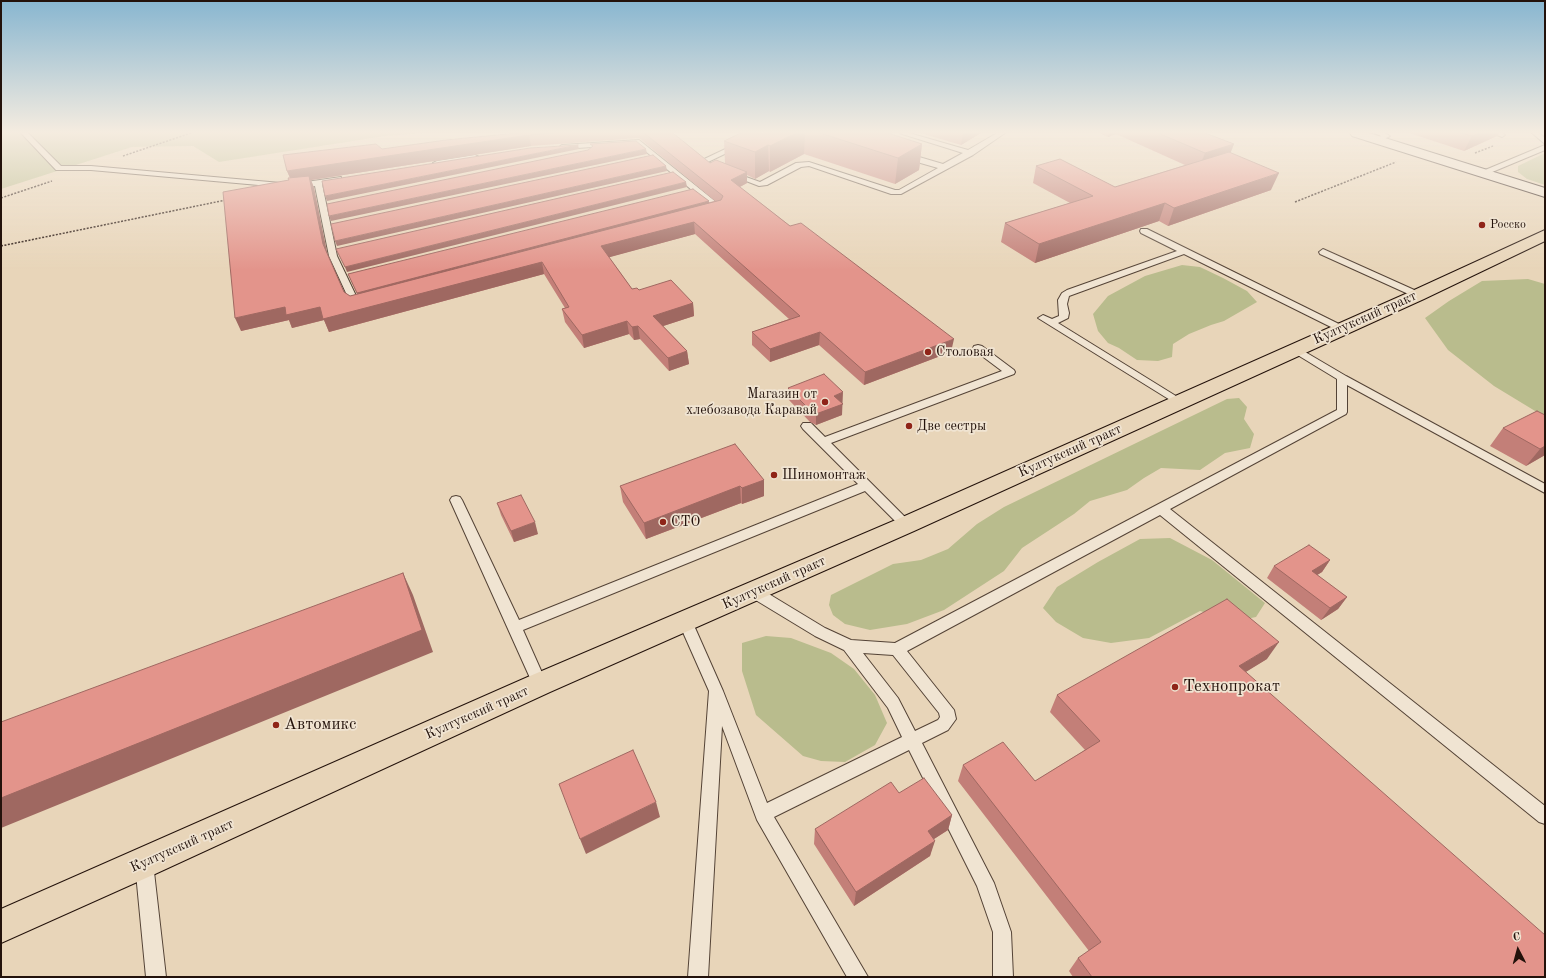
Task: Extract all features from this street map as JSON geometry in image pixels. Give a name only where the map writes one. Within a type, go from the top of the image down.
[{"type":"main road","points":[[1500,179],[1545,193]]},
{"type":"main road","name":"Култукский тракт","points":[[1,926],[540,684],[906,525],[1179,401],[1418,295],[1545,236]]},
{"type":"lane","points":[[210,179],[292,186],[345,179]]},
{"type":"lane","points":[[678,179],[691,190],[718,208],[702,212]]},
{"type":"lane","points":[[745,179],[759,184],[772,179]]},
{"type":"lane","points":[[854,179],[894,192],[901,192],[924,179]]},
{"type":"lane","points":[[318,183],[327,205],[336,250],[347,276],[355,304],[371,300]]},
{"type":"lane","points":[[1144,231],[1342,329]]},
{"type":"lane","points":[[1179,401],[1047,320],[1063,318],[1063,300],[1065,295],[1070,292],[1184,251]]},
{"type":"lane","points":[[1323,252],[1418,295]]},
{"type":"lane","points":[[823,442],[1010,372],[978,348]]},
{"type":"lane","points":[[1295,349],[1342,378],[1545,489]]},
{"type":"lane","points":[[754,592],[820,632],[849,646],[897,649],[1342,412],[1342,378]]},
{"type":"lane","points":[[807,426],[906,525]]},
{"type":"lane","points":[[515,627],[866,486]]},
{"type":"lane","points":[[456,500],[540,684]]},
{"type":"lane","points":[[1161,509],[1545,816]]},
{"type":"lane","points":[[685,621],[716,691],[763,814],[858,977]]},
{"type":"lane","points":[[849,646],[893,703],[985,883],[1002,932],[1003,977]]},
{"type":"lane","points":[[763,814],[943,725],[948,719],[946,710],[897,649]]},
{"type":"lane","points":[[698,977],[716,691]]},
{"type":"lane","points":[[144,863],[156,977]]},
{"type":"path","points":[[1295,202],[1355,179]]},
{"type":"path","points":[[1,246],[231,199]]},
{"type":"green space","points":[[1,179],[33,179],[1,189]]},
{"type":"green space","points":[[1527,179],[1545,179],[1545,185]]},
{"type":"green space","points":[[1182,265],[1200,267],[1223,278],[1247,291],[1257,302],[1224,321],[1189,334],[1173,344],[1172,357],[1158,361],[1137,360],[1119,348],[1108,343],[1098,331],[1093,314],[1108,296],[1145,276]]},
{"type":"green space","points":[[1528,279],[1545,284],[1545,417],[1494,386],[1448,350],[1425,318],[1482,281]]},
{"type":"green space","points":[[1239,398],[1247,407],[1244,419],[1254,434],[1250,448],[1225,453],[1200,470],[1161,468],[1127,490],[1090,501],[1074,514],[1022,548],[1004,571],[944,610],[907,624],[870,630],[845,624],[833,615],[829,605],[831,595],[893,564],[921,560],[948,549],[977,524],[1004,507],[1227,399]]},
{"type":"green space","points":[[1170,538],[1212,560],[1265,603],[1256,617],[1236,621],[1200,611],[1149,638],[1111,643],[1083,638],[1056,622],[1043,608],[1057,587],[1098,562],[1140,539]]},
{"type":"green space","points":[[766,636],[791,638],[831,653],[854,669],[875,695],[887,723],[875,745],[845,762],[821,761],[803,756],[756,715],[742,671],[742,643]]},
{"type":"building","points":[[288,179],[310,179],[323,244],[344,292],[350,296],[721,200],[723,196],[701,179],[734,179],[731,180],[790,226],[801,223],[954,339],[865,372],[820,332],[770,349],[752,332],[800,316],[694,222],[601,246],[632,289],[637,288],[639,290],[671,280],[693,303],[653,316],[687,351],[668,358],[638,326],[632,327],[627,321],[582,335],[562,309],[569,307],[542,262],[323,319],[320,307],[286,315],[285,307],[235,318],[223,192],[289,180]]},
{"type":"building","points":[[337,179],[411,179],[325,196],[322,181]]},
{"type":"building","points":[[450,179],[506,179],[329,216],[327,204]]},
{"type":"building","points":[[543,179],[610,179],[335,241],[331,224]]},
{"type":"building","points":[[644,179],[682,179],[686,182],[345,267],[336,249]]},
{"type":"building","points":[[1060,179],[1099,179],[1115,187],[1142,179],[1262,179],[1174,208],[1165,203],[1039,244],[1005,223],[1093,196]]},
{"type":"building","points":[[693,189],[709,201],[357,293],[348,274]]},
{"type":"building","points":[[824,374],[843,392],[834,396],[843,404],[816,414],[788,388]]},
{"type":"building","points":[[1537,411],[1545,415],[1545,446],[1540,449],[1503,428]]},
{"type":"building","points":[[735,444],[764,480],[742,488],[740,486],[644,523],[620,486]]},
{"type":"building","points":[[521,495],[535,522],[511,531],[497,503]]},
{"type":"building","points":[[1309,545],[1330,560],[1312,571],[1347,597],[1330,608],[1274,566]]},
{"type":"building","points":[[403,573],[422,630],[1,798],[1,722]]},
{"type":"building","points":[[1227,599],[1279,642],[1239,666],[1545,935],[1545,977],[1092,977],[1078,958],[1101,942],[963,765],[1003,742],[1035,781],[1100,741],[1057,695]]},
{"type":"building","points":[[633,750],[656,802],[580,839],[559,784]]},
{"type":"building","points":[[924,778],[952,815],[928,831],[935,841],[856,892],[815,829],[891,782],[899,793]]},
{"type":"place","name":"Росско","points":[[1482,225]]},
{"type":"place","name":"Столовая","points":[[928,352]]},
{"type":"place","name":"Магазин от хлебозавода Каравай","points":[[825,402]]},
{"type":"place","name":"Две сестры","points":[[909,426]]},
{"type":"place","name":"Шиномонтаж","points":[[774,475]]},
{"type":"place","name":"СТО","points":[[663,522]]},
{"type":"place","name":"Технопрокат","points":[[1175,687]]},
{"type":"place","name":"Автомикс","points":[[276,725]]}]
